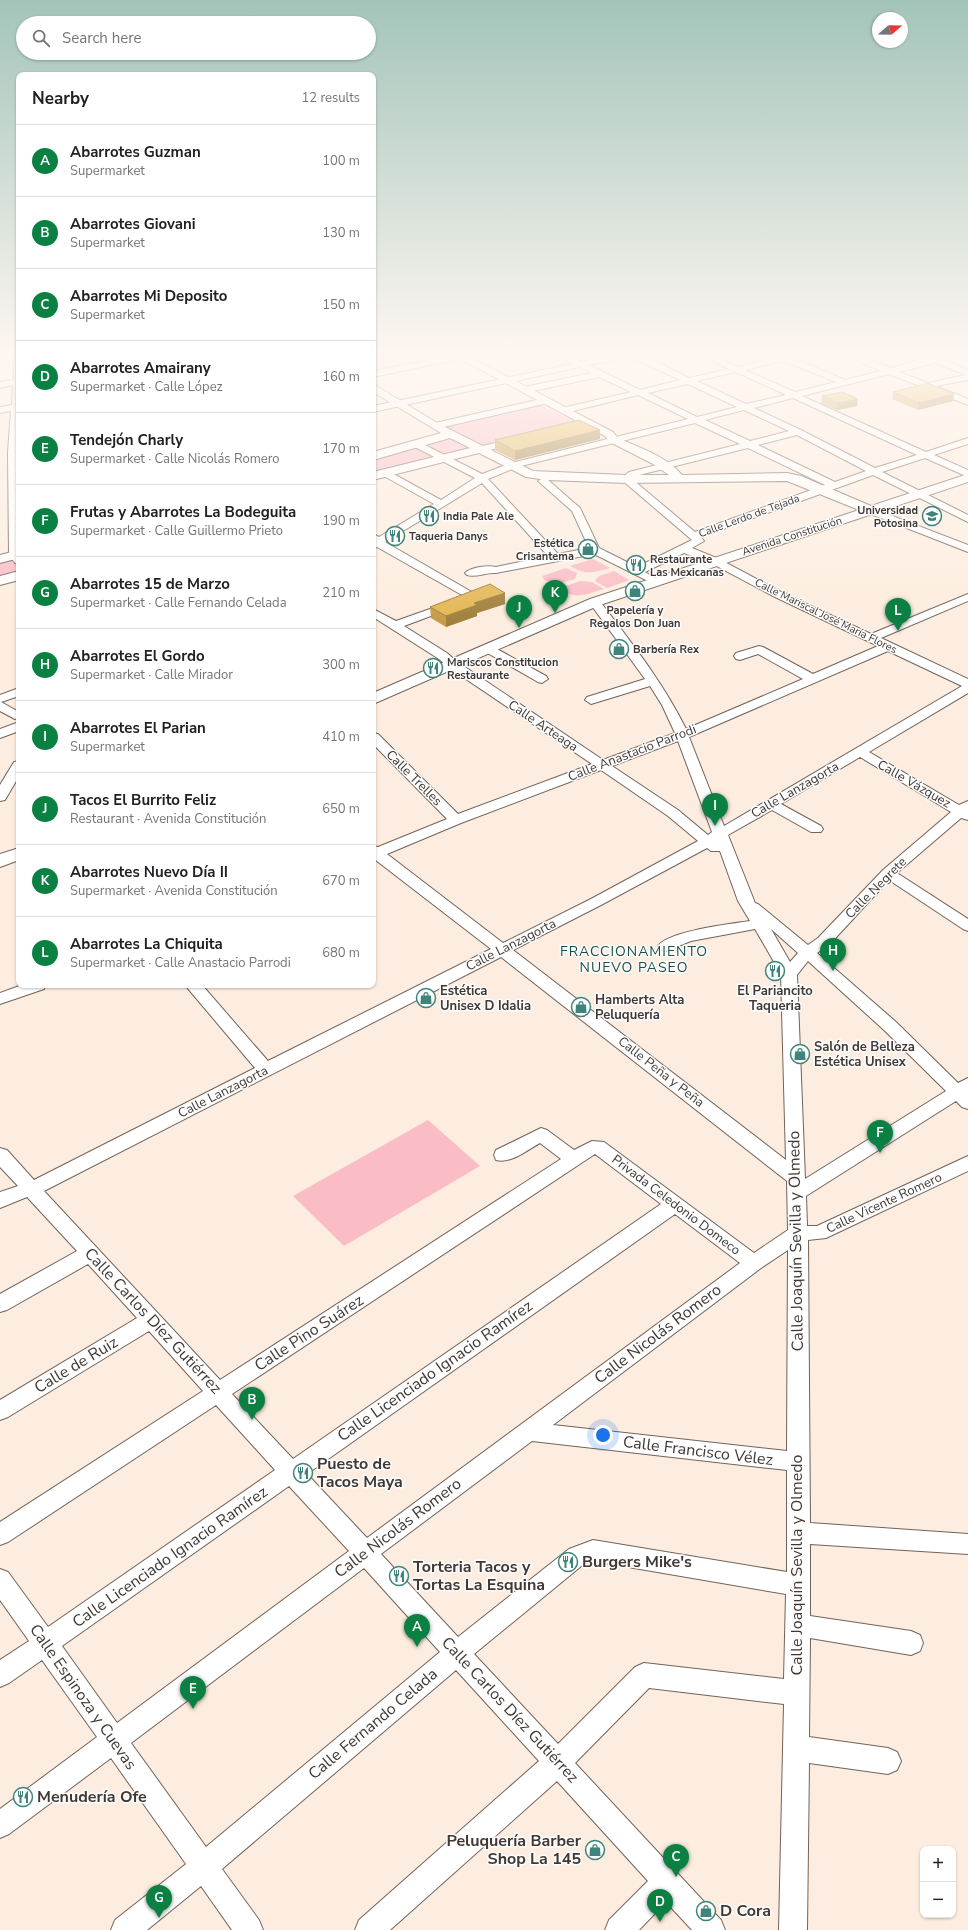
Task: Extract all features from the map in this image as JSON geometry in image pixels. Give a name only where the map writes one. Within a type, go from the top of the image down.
[{"type":"main road","points":[[376,455],[419,443]]},
{"type":"main road","points":[[468,443],[530,474],[547,476],[793,473],[877,509]]},
{"type":"main road","points":[[620,443],[664,466],[676,475]]},
{"type":"main road","points":[[376,475],[481,450]]},
{"type":"main road","name":"Avenida Constitución","points":[[376,699],[595,602],[654,581],[968,478]]},
{"type":"main road","points":[[0,559],[16,556]]},
{"type":"main road","points":[[0,580],[16,576]]},
{"type":"main road","points":[[0,862],[16,854]]},
{"type":"street","points":[[481,450],[507,443]]},
{"type":"street","points":[[376,540],[442,504],[482,478],[514,465],[602,443]]},
{"type":"street","points":[[629,476],[753,443]]},
{"type":"street","points":[[819,443],[918,495],[968,519]]},
{"type":"street","points":[[899,443],[968,474]]},
{"type":"street","name":"Calle Lerdo de Tejada","points":[[636,572],[699,541],[694,536],[821,485],[874,472],[962,443]]},
{"type":"street","points":[[416,444],[482,478],[556,558]]},
{"type":"street","points":[[749,444],[793,473],[821,485]]},
{"type":"street","points":[[0,454],[16,451],[16,486],[0,489]]},
{"type":"street","points":[[386,473],[442,504]]},
{"type":"street","points":[[482,478],[530,474]]},
{"type":"street","points":[[629,476],[694,536]]},
{"type":"street","points":[[543,481],[576,510],[595,550],[654,581]]},
{"type":"street","points":[[877,509],[968,543]]},
{"type":"street","points":[[877,509],[968,549]]},
{"type":"street","points":[[376,542],[473,597],[396,625]]},
{"type":"street","name":"Calle Mariscal José María Flores","points":[[684,549],[715,561],[777,594],[968,684]]},
{"type":"street","points":[[471,574],[489,569],[496,570],[595,550]]},
{"type":"street","points":[[496,570],[506,578]]},
{"type":"street","points":[[872,638],[968,597]]},
{"type":"street","name":"Calle Joaquín Sevilla y Olmedo","points":[[595,602],[668,705],[682,735],[746,901],[789,974],[798,1233],[799,1533],[793,1930]]},
{"type":"street","name":"Calle Arteaga","points":[[376,614],[443,656],[452,664],[601,766],[673,813],[729,859]]},
{"type":"street","name":"Calle Anastacio Parrodi","points":[[376,852],[456,820],[682,735],[889,646]]},
{"type":"street","points":[[488,648],[542,679]]},
{"type":"street","points":[[740,656],[759,650],[813,679]]},
{"type":"street","points":[[591,700],[653,682]]},
{"type":"street","name":"Calle Lanzagorta","points":[[0,1201],[11,1195],[31,1190],[503,950],[708,841],[968,688]]},
{"type":"street","points":[[0,699],[16,693]]},
{"type":"street","points":[[0,706],[13,726]]},
{"type":"street","name":"Calle Trelles","points":[[376,740],[456,820]]},
{"type":"street","name":"Calle Vázquez","points":[[860,752],[965,811]]},
{"type":"street","points":[[0,797],[16,770]]},
{"type":"street","points":[[772,804],[815,829]]},
{"type":"street","name":"Calle Negrete","points":[[789,974],[807,952],[824,941],[888,873],[965,811]]},
{"type":"street","name":"Calle Peña y Peña","points":[[376,855],[503,950],[796,1185]]},
{"type":"street","points":[[888,873],[968,926]]},
{"type":"street","points":[[746,901],[807,952],[965,1093],[796,1185]]},
{"type":"street","points":[[666,946],[687,937],[759,924]]},
{"type":"street","points":[[0,999],[30,988]]},
{"type":"street","points":[[196,988],[266,1070]]},
{"type":"street","points":[[503,1155],[541,1134],[574,1160]]},
{"type":"street","name":"Calle Pino Suárez","points":[[0,1535],[592,1147],[598,1148]]},
{"type":"street","name":"Privada Celedonio Domeco","points":[[598,1148],[754,1263]]},
{"type":"street","name":"Calle Carlos Díez Gutiérrez","points":[[0,1155],[711,1930]]},
{"type":"street","name":"Calle Vicente Romero","points":[[798,1233],[819,1234],[968,1163]]},
{"type":"street","name":"Calle Licenciado Ignacio Ramírez","points":[[0,1675],[674,1205]]},
{"type":"street","name":"Calle Nicolás Romero","points":[[0,1825],[527,1431],[754,1263],[798,1233]]},
{"type":"street","points":[[0,1304],[90,1253]]},
{"type":"street","name":"Calle de Ruiz","points":[[0,1411],[151,1319]]},
{"type":"street","name":"Calle Francisco Vélez","points":[[527,1431],[798,1462]]},
{"type":"street","points":[[799,1533],[968,1544]]},
{"type":"street","name":"Calle Fernando Celada","points":[[126,1930],[204,1867],[457,1653],[577,1556],[593,1550],[798,1586]]},
{"type":"street","name":"Calle Espinoza y Cuevas","points":[[0,1580],[249,1930]]},
{"type":"street","points":[[797,1625],[911,1643]]},
{"type":"street","points":[[369,1930],[558,1762],[644,1675],[796,1693]]},
{"type":"street","points":[[796,1748],[888,1762]]},
{"type":"street","points":[[619,1930],[667,1881]]},
{"type":"shaded area","points":[[432,443],[466,443],[478,449],[376,473],[376,458]]},
{"type":"shaded area","points":[[475,443],[499,443],[483,447]]},
{"type":"shaded area","points":[[16,559],[16,574],[0,578],[0,563]]},
{"type":"shaded area","points":[[593,559],[610,568],[599,571],[585,572],[570,566]]},
{"type":"shaded area","points":[[566,568],[577,573],[575,579],[557,584],[544,580],[542,576]]},
{"type":"shaded area","points":[[614,571],[629,580],[607,588],[595,581],[599,576]]},
{"type":"shaded area","points":[[580,581],[592,582],[604,589],[588,594],[576,595],[566,592],[563,587]]},
{"type":"shaded area","points":[[428,1120],[480,1166],[344,1246],[293,1196]]},
{"type":"building","points":[[501,443],[547,443],[515,451]]},
{"type":"building","points":[[490,584],[505,593],[474,603],[477,605],[446,616],[430,607]]},
{"type":"place","name":"India Pale Ale","points":[[429,516]]},
{"type":"place","name":"Universidad Potosina","points":[[932,516]]},
{"type":"place","name":"Taqueria Danys","points":[[395,536]]},
{"type":"place","name":"Estética Crisantema","points":[[588,549]]},
{"type":"place","name":"Restaurante Las Mexicanas","points":[[636,565]]},
{"type":"place","name":"Papelería y Regalos Don Juan","points":[[635,591]]},
{"type":"place","name":"Abarrotes Nuevo Día II","points":[[555,613]]},
{"type":"place","name":"Tacos El Burrito Feliz","points":[[519,628]]},
{"type":"place","name":"Abarrotes La Chiquita","points":[[898,631]]},
{"type":"place","name":"Barbería Rex","points":[[619,649]]},
{"type":"place","name":"Mariscos Constitucion Restaurante","points":[[433,668]]},
{"type":"place","name":"Abarrotes El Parian","points":[[715,826]]},
{"type":"place","name":"El Pariancito Taqueria","points":[[775,971]]},
{"type":"place","name":"Abarrotes El Gordo","points":[[833,971]]},
{"type":"place","name":"Estética Unisex D Idalia","points":[[426,998]]},
{"type":"place","name":"Hamberts Alta Peluquería","points":[[581,1007]]},
{"type":"place","name":"Salón de Belleza Estética Unisex","points":[[800,1054]]},
{"type":"place","name":"Frutas y Abarrotes La Bodeguita","points":[[880,1153]]},
{"type":"place","name":"Abarrotes Giovani","points":[[252,1420]]},
{"type":"place","name":"Puesto de Tacos Maya","points":[[303,1473]]},
{"type":"place","name":"Burgers Mike's","points":[[568,1562]]},
{"type":"place","name":"Torteria Tacos y Tortas La Esquina","points":[[399,1576]]},
{"type":"place","name":"Abarrotes Guzman","points":[[417,1647]]},
{"type":"place","name":"Tendejón Charly","points":[[193,1709]]},
{"type":"place","name":"Menudería Ofe","points":[[23,1797]]},
{"type":"place","name":"Peluquería Barber Shop La 145","points":[[595,1850]]},
{"type":"place","name":"Abarrotes Mi Deposito","points":[[676,1877]]},
{"type":"place","name":"D Cora","points":[[706,1911]]},
{"type":"place","name":"Abarrotes 15 de Marzo","points":[[159,1918]]},
{"type":"place","name":"Abarrotes Amairany","points":[[660,1922]]},
{"type":"district","name":"FRACCIONAMIENTO NUEVO PASEO","points":[[634,960]]}]
